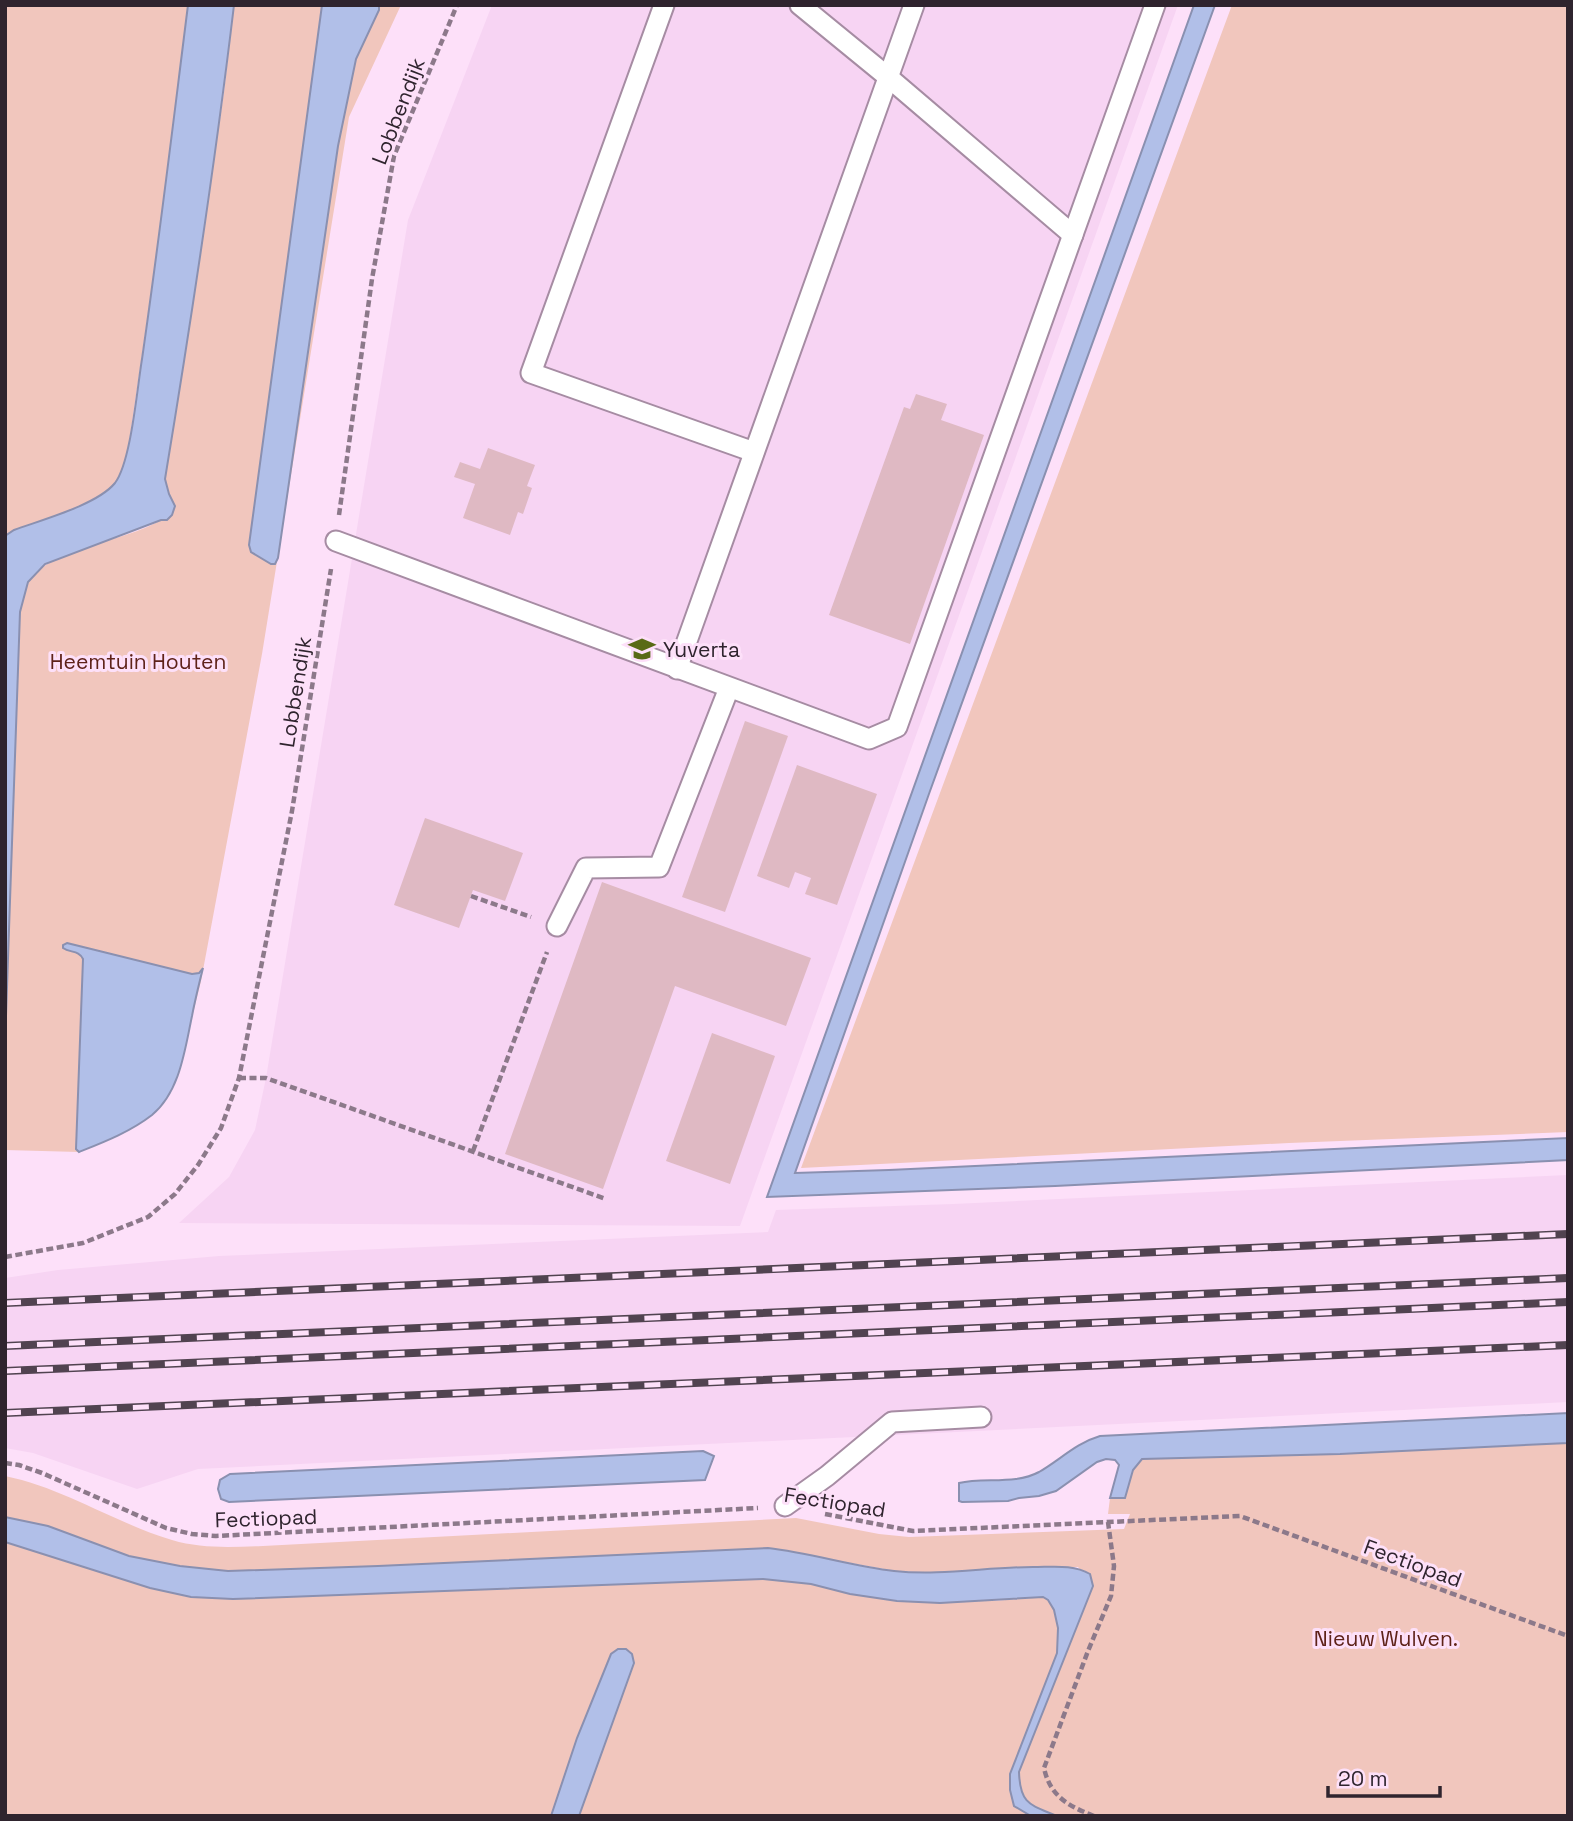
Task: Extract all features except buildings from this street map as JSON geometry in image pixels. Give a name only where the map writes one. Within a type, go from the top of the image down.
[{"type":"lane","points":[[664,5],[531,373],[754,452]]},
{"type":"lane","points":[[800,5],[1073,235]]},
{"type":"lane","points":[[677,669],[914,5]]},
{"type":"lane","points":[[335,541],[869,738],[897,727],[1155,5]]},
{"type":"lane","points":[[556,926],[586,868],[659,867],[729,688]]},
{"type":"lane","points":[[785,1506],[827,1476],[892,1422],[981,1416]]},
{"type":"path","name":"Lobbendijk","points":[[5,1256],[83,1243],[148,1217],[175,1194],[198,1165],[221,1128],[239,1078],[292,811],[335,541],[372,279],[394,156],[457,5]]},
{"type":"path","points":[[471,896],[556,926],[473,1151]]},
{"type":"path","points":[[239,1078],[266,1078],[606,1199]]},
{"type":"path","name":"Fectiopad","points":[[5,1463],[41,1473],[166,1528],[216,1536],[785,1506],[913,1531],[1240,1516],[1568,1636]]},
{"type":"path","points":[[1094,1816],[1060,1798],[1048,1782],[1044,1768],[1111,1596],[1114,1566],[1108,1522]]},
{"type":"shaded area","name":"Yuverta","points":[[492,5],[1178,5],[740,1226],[179,1223],[229,1177],[255,1130],[266,1078],[408,220]]},
{"type":"shaded area","points":[[1568,1175],[1568,1402],[198,1469],[137,1489],[33,1453],[5,1448],[5,1278],[58,1270],[219,1256],[768,1232],[776,1210]]},
{"type":"green space","points":[[5,5],[188,5],[161,225],[123,469],[110,488],[85,504],[14,530],[5,536]]},
{"type":"green space","name":"Heemtuin Houten","points":[[234,5],[401,5],[349,117],[262,654],[201,981],[180,1066],[171,1091],[154,1113],[130,1130],[76,1149],[79,1152],[5,1150],[5,1038],[20,612],[27,584],[39,570],[71,553],[145,528],[161,520],[175,506],[165,479],[224,92]]},
{"type":"green space","points":[[1232,5],[1568,5],[1568,1132],[801,1168]]},
{"type":"green space","name":"Nieuw Wulven.","points":[[1568,1443],[1568,1816],[1057,1816],[1034,1806],[1022,1791],[1019,1772],[1093,1586],[1078,1567],[1026,1567],[934,1573],[895,1571],[768,1548],[228,1571],[180,1566],[129,1556],[48,1526],[5,1517],[5,1476],[27,1481],[69,1497],[151,1533],[195,1545],[217,1547],[796,1518],[909,1537],[1124,1529],[1130,1514],[1108,1514],[1110,1498],[1125,1497],[1133,1469],[1142,1459],[1340,1454]]},
{"type":"green space","points":[[5,1542],[150,1588],[191,1597],[233,1599],[763,1579],[811,1584],[850,1594],[897,1601],[993,1601],[1043,1597],[1054,1610],[1058,1628],[1057,1653],[1010,1774],[1014,1806],[1031,1816],[579,1816],[634,1663],[632,1654],[626,1649],[618,1649],[611,1654],[577,1738],[551,1816],[5,1816]]},
{"type":"water","points":[[188,5],[234,5],[202,243],[165,479],[175,506],[167,520],[45,564],[28,582],[20,612],[5,1045],[5,536],[95,498],[107,491],[121,473],[135,406]]},
{"type":"water","points":[[322,5],[379,5],[379,10],[356,59],[338,146],[278,558],[275,564],[271,564],[251,552],[249,545]]},
{"type":"water","points":[[1194,5],[1215,5],[930,791],[795,1173],[1568,1138],[1568,1160],[1055,1186],[767,1197]]},
{"type":"water","points":[[67,943],[192,974],[199,973],[203,968],[184,1056],[169,1094],[144,1121],[79,1152],[76,1149],[83,959],[79,954],[63,948]]},
{"type":"water","points":[[1568,1413],[1568,1443],[1340,1454],[1142,1459],[1133,1470],[1125,1498],[1110,1498],[1119,1465],[1115,1460],[1106,1459],[1097,1462],[1056,1491],[1039,1496],[1008,1501],[959,1501],[959,1483],[1030,1476],[1083,1443],[1100,1436]]},
{"type":"water","points":[[703,1451],[714,1456],[705,1480],[229,1502],[221,1499],[218,1489],[220,1480],[230,1474]]},
{"type":"water","points":[[5,1517],[48,1526],[129,1556],[180,1566],[228,1571],[768,1548],[894,1571],[947,1572],[1033,1567],[1077,1569],[1090,1574],[1093,1586],[1019,1772],[1025,1798],[1034,1806],[1057,1816],[1031,1816],[1014,1806],[1010,1790],[1010,1774],[1057,1653],[1058,1628],[1054,1610],[1043,1597],[940,1603],[897,1601],[850,1594],[811,1584],[763,1579],[233,1599],[191,1597],[150,1588],[5,1542]]},
{"type":"water","points":[[618,1649],[626,1649],[632,1654],[634,1663],[579,1816],[551,1816],[577,1738],[611,1654]]},
{"type":"railway","points":[[5,1303],[1568,1234]]},
{"type":"railway","points":[[5,1346],[1568,1278]]},
{"type":"railway","points":[[5,1371],[1568,1302]]},
{"type":"railway","points":[[5,1413],[1568,1345]]},
{"type":"place","name":"Yuverta","points":[[642,649]]}]
